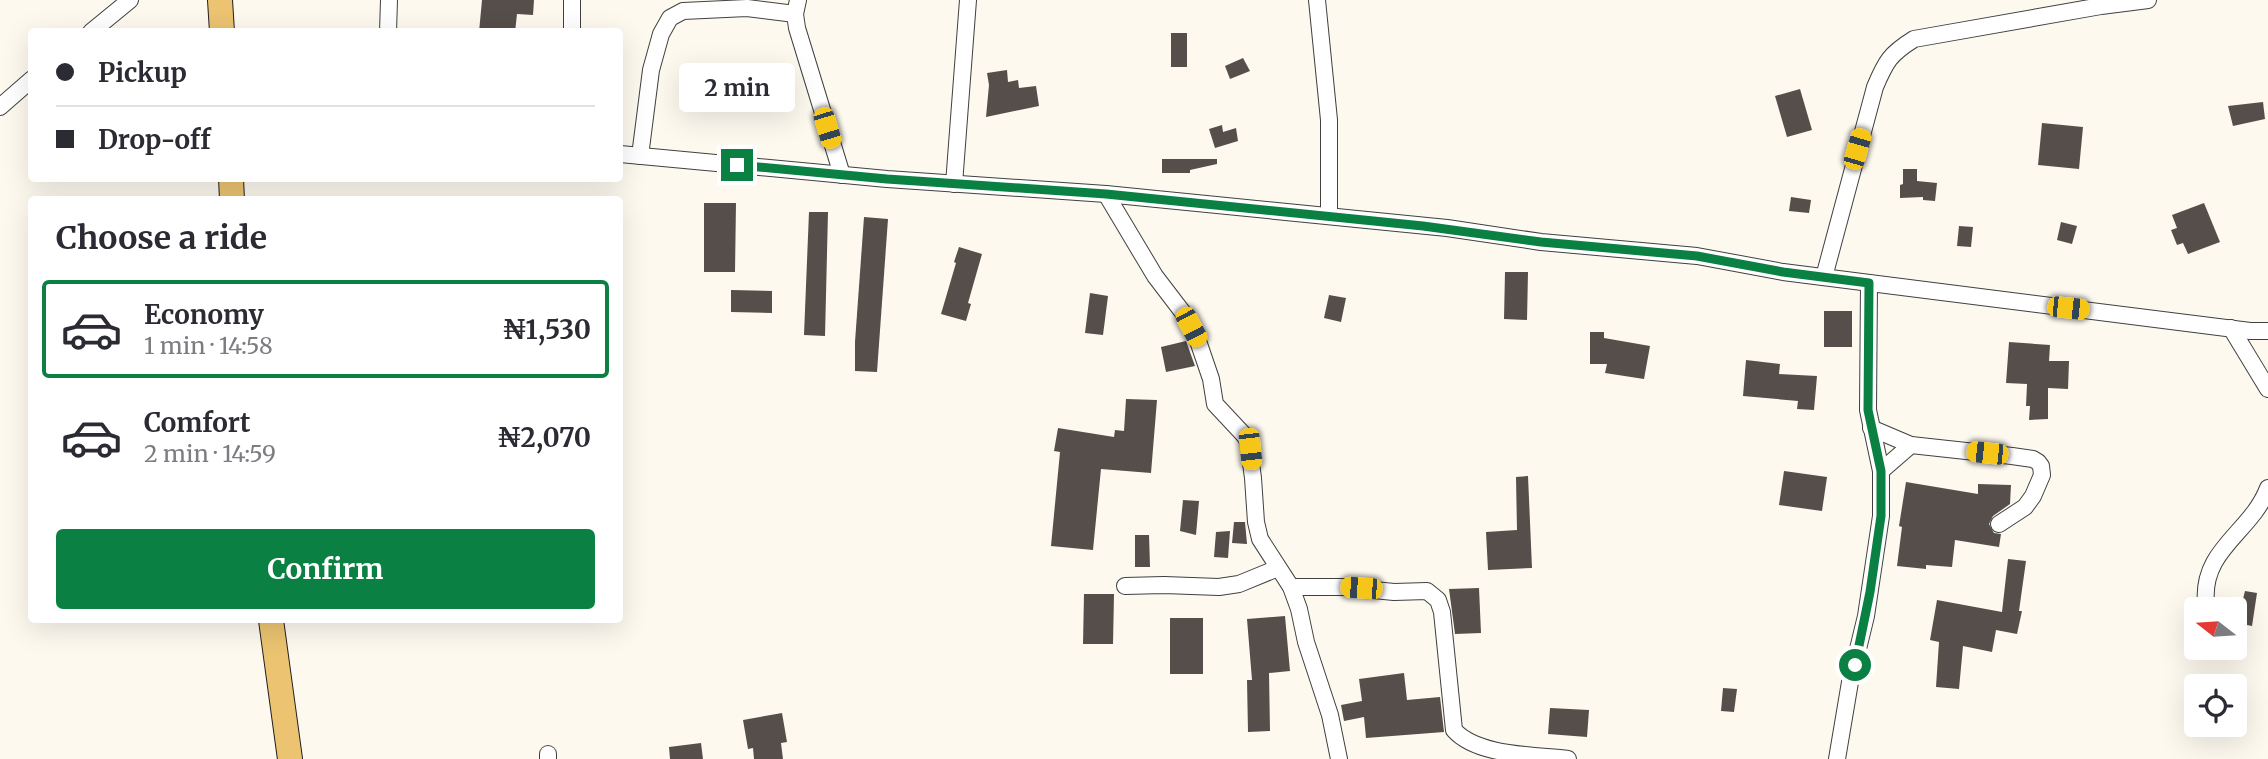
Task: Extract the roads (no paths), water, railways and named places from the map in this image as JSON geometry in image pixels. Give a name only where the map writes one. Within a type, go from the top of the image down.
[{"type":"main road","points":[[220,0],[222,28]]},
{"type":"main road","points":[[271,623],[290,759]]},
{"type":"street","points":[[95,28],[130,0]]},
{"type":"street","points":[[388,28],[389,0]]},
{"type":"street","points":[[572,0],[572,28]]},
{"type":"street","points":[[954,184],[968,0]]},
{"type":"street","points":[[1317,0],[1329,120],[1329,216]]},
{"type":"street","points":[[1824,277],[1875,87],[1884,66],[1894,52],[1914,39],[2148,0]]},
{"type":"street","points":[[640,156],[651,70],[661,34],[670,18],[683,11],[797,7],[800,37],[842,175]]},
{"type":"street","points":[[0,107],[28,82]]},
{"type":"street","points":[[623,154],[842,175],[1106,194],[1329,216],[1541,242],[1697,256],[1783,272],[2268,331]]},
{"type":"street","points":[[1106,194],[1155,276],[1184,314],[1198,341],[1211,379],[1215,404],[1248,442],[1260,539],[1291,587],[1299,609],[1306,642],[1330,715],[1339,759]]},
{"type":"street","points":[[1837,759],[1846,702],[1866,617],[1881,516],[1881,471],[1868,410],[1869,283]]},
{"type":"street","points":[[2231,328],[2268,389]]},
{"type":"street","points":[[1871,428],[1911,445],[2033,458],[2041,466],[2042,475],[2033,496],[2025,506],[1999,524]]},
{"type":"street","points":[[1881,471],[1911,445]]},
{"type":"street","points":[[2205,597],[2204,587],[2212,564],[2253,515],[2268,488]]},
{"type":"street","points":[[1125,586],[1219,587],[1240,584],[1278,568]]},
{"type":"street","points":[[1291,587],[1343,587],[1431,593],[1438,600],[1442,612],[1454,730],[1463,740],[1478,747],[1567,759]]}]
